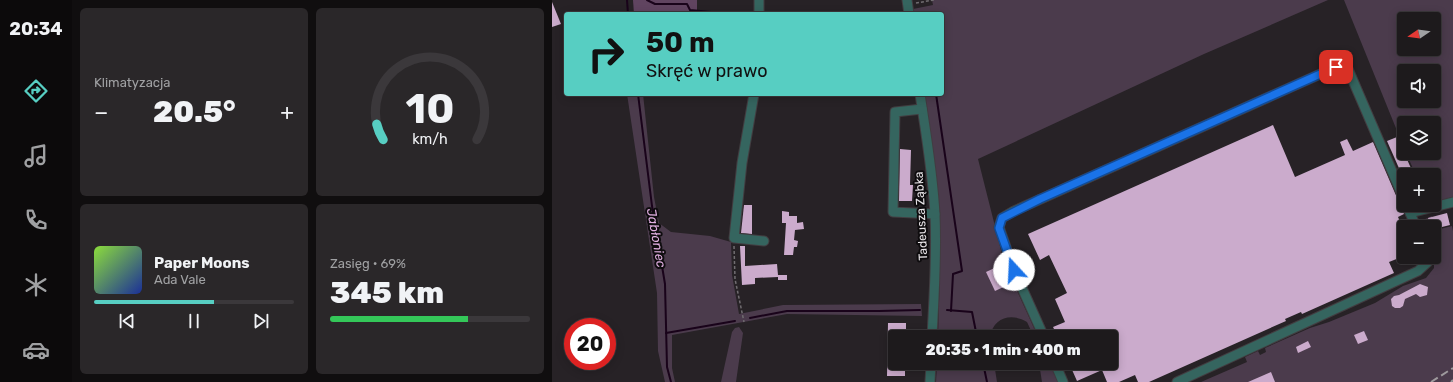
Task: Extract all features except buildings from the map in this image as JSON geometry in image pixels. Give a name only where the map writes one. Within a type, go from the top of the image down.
[{"type":"street","points":[[759,0],[759,12]]},
{"type":"street","points":[[909,12],[912,1]]},
{"type":"street","points":[[1041,330],[1014,270],[999,228],[1002,218],[1169,141],[1336,67],[1348,69],[1397,183]]},
{"type":"street","points":[[754,96],[742,163],[734,238],[764,241]]},
{"type":"street","name":"Tadeusza Ząbka","points":[[920,96],[930,162],[935,214],[936,258],[932,330]]},
{"type":"street","points":[[922,109],[895,112],[892,212],[935,214]]},
{"type":"street","points":[[1441,204],[1453,202]]},
{"type":"street","points":[[1177,382],[1418,272],[1426,264]]},
{"type":"street","points":[[930,382],[931,370]]},
{"type":"street","points":[[1058,370],[1063,382]]},
{"type":"path","points":[[912,1],[934,0]]},
{"type":"path","points":[[734,238],[735,279],[744,322]]},
{"type":"shaded area","points":[[633,0],[697,0],[696,12],[634,12]]},
{"type":"shaded area","points":[[932,0],[1328,0],[1204,54],[978,159],[1004,262],[1035,330],[1031,330],[1027,322],[1015,317],[1009,317],[999,321],[992,330],[938,330],[940,236],[934,158],[925,96],[944,96],[944,12],[914,12],[913,9],[933,5]]},
{"type":"shaded area","points":[[1344,0],[1453,0],[1453,197],[1441,200],[1441,168],[1413,168],[1409,160],[1441,160],[1441,116],[1397,116],[1397,131]]},
{"type":"shaded area","points":[[627,96],[643,96],[654,197],[659,223],[671,232],[710,236],[731,242],[732,275],[739,314],[783,305],[921,304],[922,316],[787,314],[672,335],[672,368],[675,382],[665,382],[658,351],[657,293]]},
{"type":"shaded area","points":[[1432,216],[1433,220],[1423,220]]},
{"type":"shaded area","points":[[1452,226],[1453,382],[1201,382],[1247,362],[1245,357],[1258,351],[1260,355],[1266,352],[1265,348],[1310,328],[1329,322],[1375,303],[1403,286],[1426,278],[1434,268],[1434,264],[1441,264],[1441,229]]},
{"type":"shaded area","points":[[739,327],[743,333],[736,382],[721,382],[732,332],[735,328]]},
{"type":"shaded area","points":[[937,370],[995,370],[997,382],[936,382]]},
{"type":"shaded area","points":[[1040,370],[1053,370],[1058,382],[1042,382]]},
{"type":"waterway","name":"Jabłoniec","points":[[627,0],[628,12]]},
{"type":"waterway","points":[[647,0],[655,4],[687,4],[690,10],[711,12]]},
{"type":"waterway","name":"Jabłoniec","points":[[638,96],[652,206],[665,284],[667,367],[671,382]]},
{"type":"waterway","points":[[936,96],[962,271],[953,274],[951,311]]},
{"type":"waterway","points":[[750,318],[787,311],[920,310]]},
{"type":"waterway","points":[[947,310],[972,312],[976,330]]},
{"type":"waterway","points":[[666,333],[735,321]]},
{"type":"waterway","points":[[984,370],[987,382]]},
{"type":"railway","points":[[1431,382],[1453,368]]},
{"type":"route","points":[[1014,270],[999,228],[1002,218],[1040,199],[1336,67]]}]
